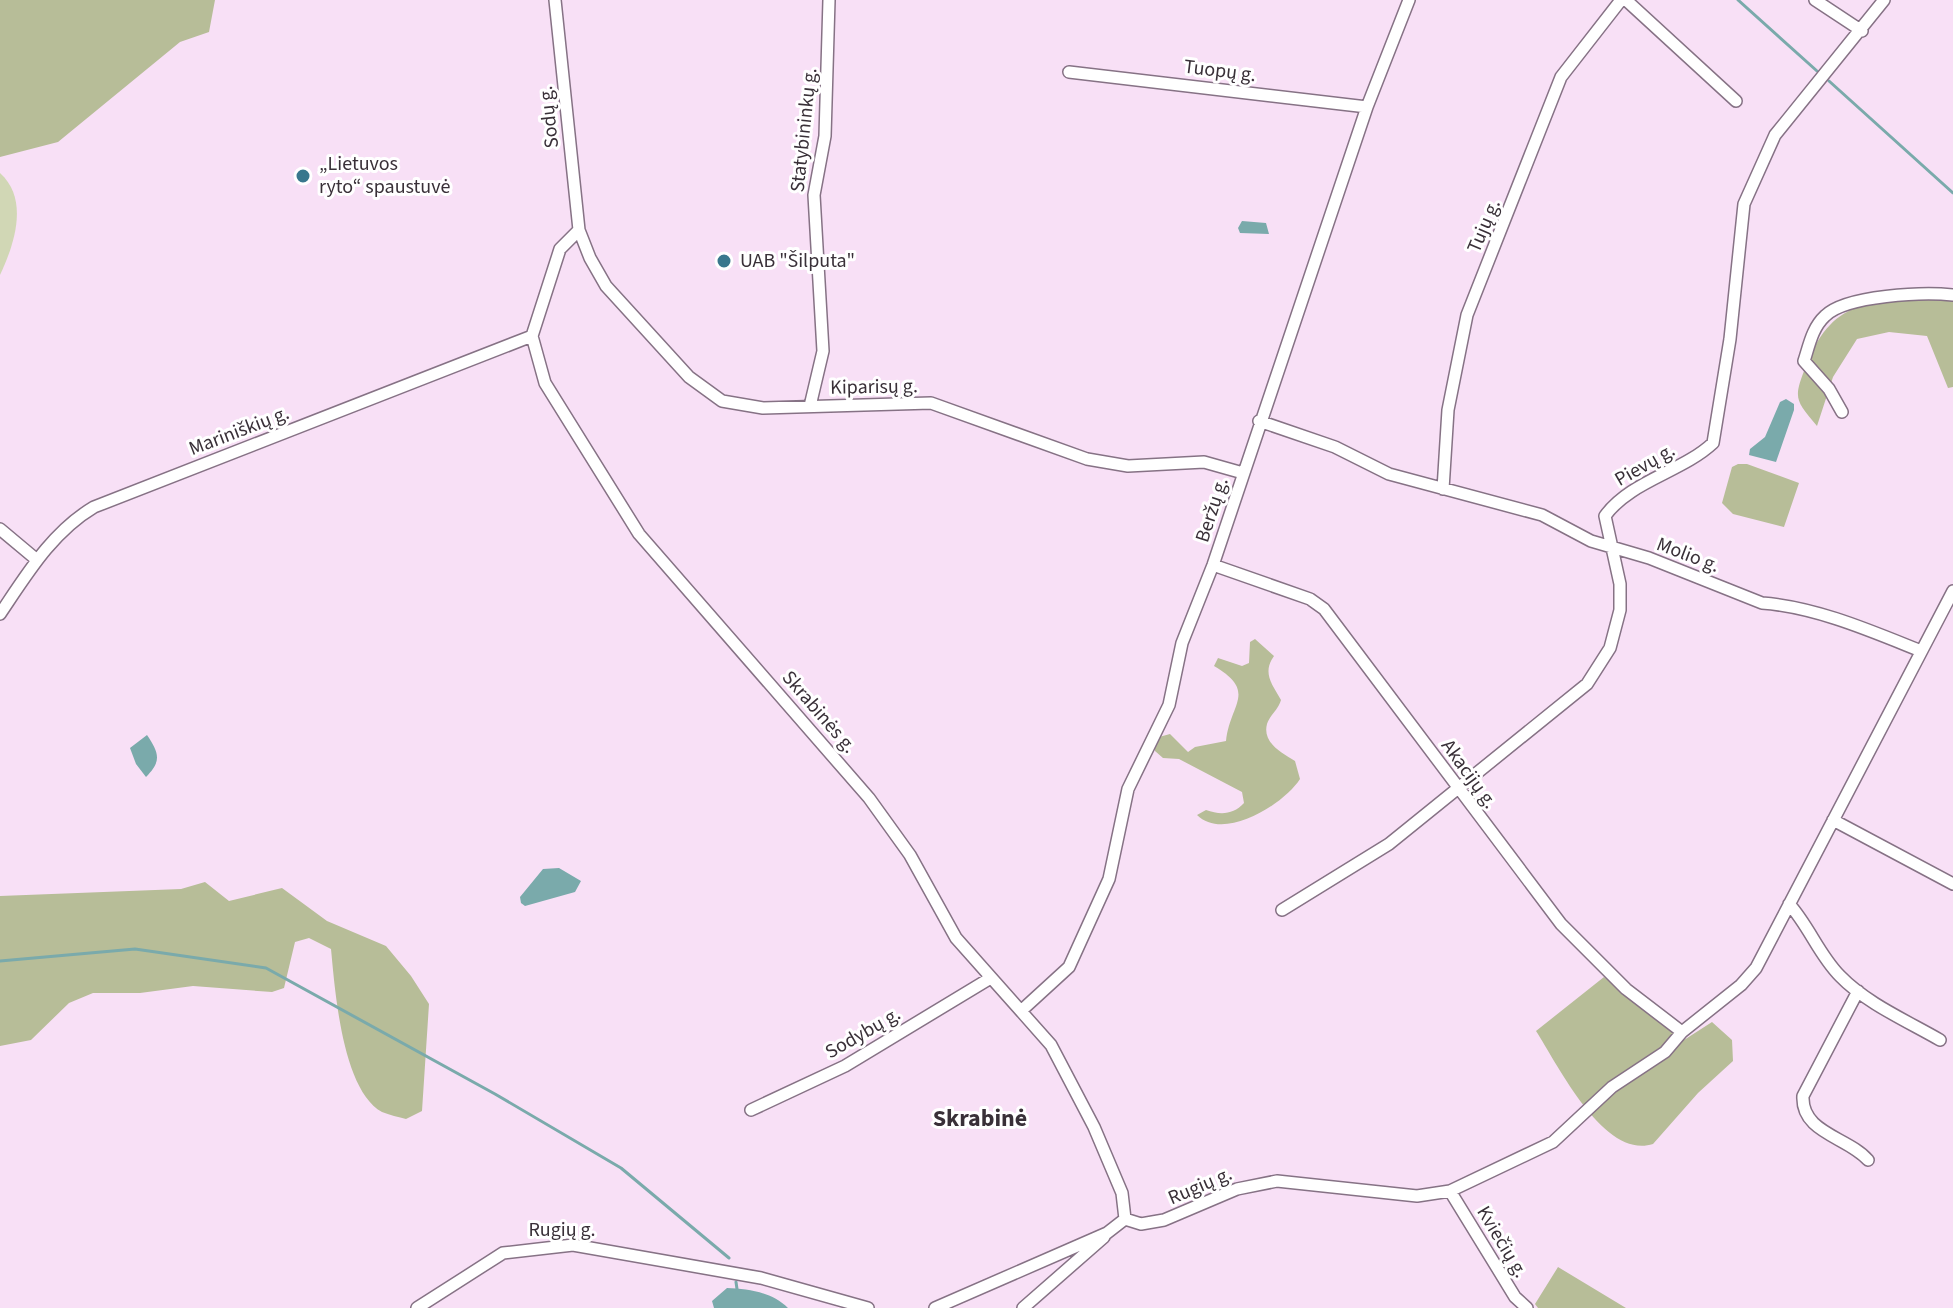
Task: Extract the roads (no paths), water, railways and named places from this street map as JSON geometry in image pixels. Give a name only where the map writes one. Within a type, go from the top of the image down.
[{"type":"street","name":"Sodų g.","points":[[555,0],[579,230]]},
{"type":"street","name":"Statybininkų g.","points":[[810,406],[823,351],[814,195],[825,136],[829,0]]},
{"type":"street","name":"Beržų g.","points":[[1022,1010],[1069,967],[1109,879],[1128,789],[1169,705],[1182,643],[1213,565],[1367,107],[1409,0]]},
{"type":"street","points":[[1624,0],[1736,101]]},
{"type":"street","name":"Tujų g.","points":[[1443,489],[1446,425],[1467,315],[1561,77],[1624,0]]},
{"type":"street","points":[[1815,0],[1862,31],[1884,0]]},
{"type":"street","name":"Pievų g.","points":[[1282,910],[1356,867],[1458,790],[1509,745],[1570,700],[1602,664],[1620,610],[1620,584],[1605,516],[1610,509],[1713,443],[1730,339],[1744,204],[1775,135],[1802,98],[1862,31]]},
{"type":"street","name":"Tuopų g.","points":[[1069,72],[1367,107]]},
{"type":"street","points":[[532,336],[560,249],[579,230]]},
{"type":"street","name":"Kiparisų g.","points":[[579,230],[606,286],[689,377],[714,398],[739,407],[931,403],[1087,459],[1128,466],[1204,462],[1243,473]]},
{"type":"street","points":[[1842,412],[1829,389],[1804,361],[1814,331],[1826,315],[1853,302],[1953,295]]},
{"type":"street","name":"Mariniškių g.","points":[[0,614],[37,560],[71,521],[94,507],[532,336]]},
{"type":"street","name":"Skrabinės g.","points":[[532,336],[545,383],[639,534],[869,798],[910,855],[956,938],[989,979],[1022,1010],[1051,1045],[1079,1096],[1122,1193],[1125,1219]]},
{"type":"street","name":"Molio g.","points":[[1259,421],[1335,447],[1389,474],[1542,515],[1591,541],[1762,603],[1778,604],[1864,629],[1921,651]]},
{"type":"street","points":[[0,529],[37,560]]},
{"type":"street","name":"Akacijų g.","points":[[1213,565],[1310,599],[1324,609],[1511,862],[1581,947],[1626,989],[1682,1032]]},
{"type":"street","points":[[1450,1191],[1553,1142],[1612,1087],[1665,1052],[1682,1032],[1741,985],[1756,968],[1953,591]]},
{"type":"street","points":[[1833,820],[1953,884]]},
{"type":"street","points":[[1789,904],[1818,951],[1858,991],[1940,1040]]},
{"type":"street","name":"Sodybų g.","points":[[751,1110],[845,1066],[989,979]]},
{"type":"street","points":[[1858,991],[1803,1096],[1803,1104],[1814,1125],[1868,1160]]},
{"type":"street","name":"Rugių g.","points":[[1125,1219],[1141,1224],[1164,1220],[1237,1189],[1277,1181],[1417,1196],[1450,1191]]},
{"type":"street","name":"Kviečių g.","points":[[1450,1191],[1515,1297],[1527,1308]]},
{"type":"street","points":[[1023,1308],[1125,1219]]},
{"type":"street","points":[[935,1308],[1107,1233]]},
{"type":"street","name":"Rugių g.","points":[[417,1308],[492,1258],[520,1248],[547,1245],[606,1248],[670,1264],[761,1278],[868,1308]]},
{"type":"waterway","points":[[1738,0],[1817,71]]},
{"type":"waterway","points":[[1829,81],[1953,193]]},
{"type":"waterway","points":[[0,961],[135,949],[266,968],[495,1094],[621,1168],[729,1258]]},
{"type":"waterway","points":[[736,1282],[737,1289]]},
{"type":"place","name":"„Lietuvos ryto“ spaustuvė","points":[[303,176]]},
{"type":"place","name":"UAB \"Šilputa\"","points":[[724,261]]},
{"type":"district","name":"Skrabinė","points":[[980,1118]]}]
